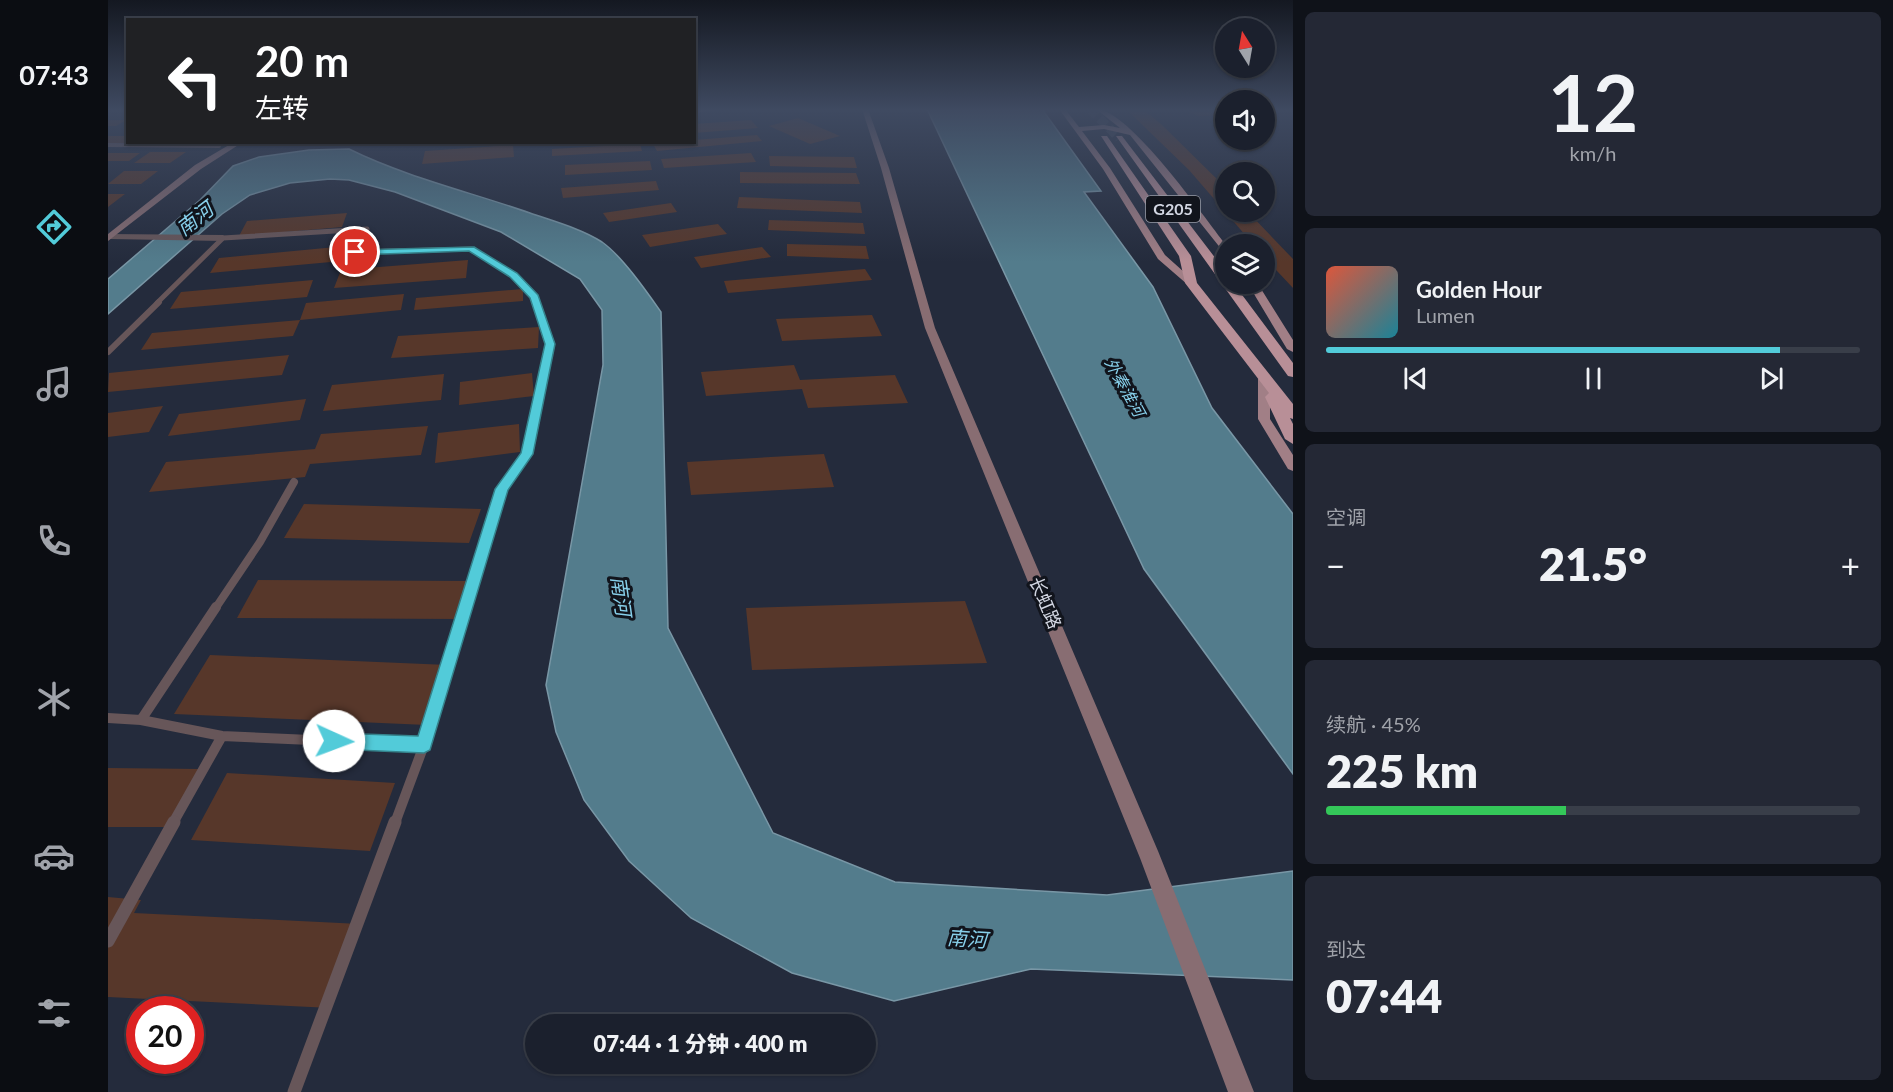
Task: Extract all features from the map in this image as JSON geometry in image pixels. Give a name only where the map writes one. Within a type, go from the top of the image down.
[{"type":"highway","name":"G205","points":[[1119,160],[1185,256],[1191,283]]},
{"type":"highway","name":"G205","points":[[1141,160],[1215,266]]},
{"type":"highway","points":[[1191,283],[1293,414]]},
{"type":"highway","points":[[1235,294],[1293,373]]},
{"type":"highway","points":[[1238,294],[1293,350]]},
{"type":"highway","points":[[1264,379],[1293,439]]},
{"type":"main road","points":[[146,195],[194,160]]},
{"type":"main road","points":[[109,237],[210,160]]},
{"type":"main road","name":"长虹路","points":[[882,160],[930,328],[1151,858],[1242,1092]]},
{"type":"main road","points":[[1101,160],[1161,257],[1191,283]]},
{"type":"main road","points":[[1155,160],[1215,238]]},
{"type":"main road","points":[[1259,294],[1293,350]]},
{"type":"main road","points":[[1264,379],[1264,419],[1293,466]]},
{"type":"street","points":[[109,237],[223,238]]},
{"type":"lane","points":[[108,352],[223,238],[367,229],[355,252],[471,249],[514,275],[534,297],[550,344],[527,454],[502,489],[424,745],[294,1092]]},
{"type":"lane","points":[[141,720],[260,542],[294,482]]},
{"type":"lane","points":[[108,718],[141,720],[222,736],[424,745]]},
{"type":"lane","points":[[108,941],[222,736]]},
{"type":"water","name":"南河","points":[[250,160],[373,160],[576,229],[602,242],[626,265],[661,312],[668,628],[773,833],[895,882],[1107,895],[1293,871],[1293,980],[1031,969],[894,1001],[792,973],[691,918],[629,861],[584,800],[556,732],[546,685],[603,365],[602,310],[580,279],[501,232],[395,192],[349,180],[330,179],[290,183],[250,195],[222,214],[108,314],[108,279],[200,200],[233,166]]},
{"type":"water","name":"外秦淮河","points":[[951,160],[1079,160],[1101,191],[1084,192],[1153,287],[1212,408],[1293,514],[1293,774],[1144,569]]},
{"type":"building","points":[[108,160],[130,160],[129,161]]},
{"type":"building","points":[[138,160],[174,160],[170,163],[134,163]]},
{"type":"building","points":[[423,160],[475,160],[422,164]]},
{"type":"building","points":[[661,160],[755,160],[756,162],[664,168]]},
{"type":"building","points":[[769,160],[855,160],[857,168],[770,166]]},
{"type":"building","points":[[1179,160],[1198,160],[1215,177],[1215,200]]},
{"type":"building","points":[[650,161],[652,170],[565,175],[565,165]]},
{"type":"building","points":[[124,171],[158,171],[141,184],[108,184]]},
{"type":"building","points":[[740,172],[856,173],[860,184],[740,183]]},
{"type":"building","points":[[656,181],[659,190],[563,198],[561,188]]},
{"type":"building","points":[[108,194],[125,194],[108,207]]},
{"type":"building","points":[[739,197],[860,202],[862,213],[737,208]]},
{"type":"building","points":[[671,203],[677,212],[609,222],[603,213]]},
{"type":"building","points":[[347,213],[342,227],[239,236],[247,221]]},
{"type":"building","points":[[769,220],[863,223],[865,234],[768,230]]},
{"type":"building","points":[[1234,222],[1258,222],[1269,234],[1244,234]]},
{"type":"building","points":[[718,224],[727,234],[650,247],[642,235]]},
{"type":"building","points":[[1275,240],[1293,259],[1293,288],[1275,269]]},
{"type":"building","points":[[787,244],[866,246],[869,259],[787,256]]},
{"type":"building","points":[[336,247],[331,262],[210,273],[219,258]]},
{"type":"building","points":[[762,247],[771,257],[701,268],[694,257]]},
{"type":"building","points":[[468,260],[466,278],[334,288],[341,270]]},
{"type":"building","points":[[865,269],[872,280],[728,293],[724,281]]},
{"type":"building","points":[[313,280],[307,297],[170,309],[181,292]]},
{"type":"building","points":[[523,289],[523,301],[414,310],[416,298]]},
{"type":"building","points":[[404,294],[401,310],[300,320],[306,303]]},
{"type":"building","points":[[872,315],[882,336],[782,341],[776,319]]},
{"type":"building","points":[[300,320],[293,336],[141,350],[152,333]]},
{"type":"building","points":[[539,327],[538,348],[391,358],[398,336]]},
{"type":"building","points":[[289,355],[282,375],[108,392],[109,373]]},
{"type":"building","points":[[794,365],[800,380],[895,375],[908,403],[808,408],[802,389],[706,396],[701,372]]},
{"type":"building","points":[[532,373],[534,396],[459,405],[460,382]]},
{"type":"building","points":[[444,374],[441,400],[323,411],[332,385]]},
{"type":"building","points":[[306,399],[300,420],[168,436],[179,414]]},
{"type":"building","points":[[163,406],[149,432],[108,437],[108,413]]},
{"type":"building","points":[[519,424],[520,452],[435,463],[438,433]]},
{"type":"building","points":[[428,426],[421,455],[310,464],[305,477],[149,492],[166,462],[315,449],[321,434]]},
{"type":"building","points":[[824,454],[834,487],[691,495],[687,462]]},
{"type":"building","points":[[304,504],[481,509],[469,543],[284,538]]},
{"type":"building","points":[[258,580],[470,581],[459,619],[237,618]]},
{"type":"building","points":[[965,601],[987,663],[752,670],[746,608]]},
{"type":"building","points":[[210,655],[448,665],[427,725],[174,714]]},
{"type":"building","points":[[108,768],[201,769],[171,827],[108,827]]},
{"type":"building","points":[[227,773],[395,783],[370,851],[191,840]]},
{"type":"building","points":[[108,897],[141,900],[134,913],[360,924],[331,1008],[204,1002],[204,996],[108,997]]},
{"type":"route","points":[[334,741],[424,745],[502,489],[527,454],[550,344],[534,297],[514,275],[471,249],[355,252]]}]
